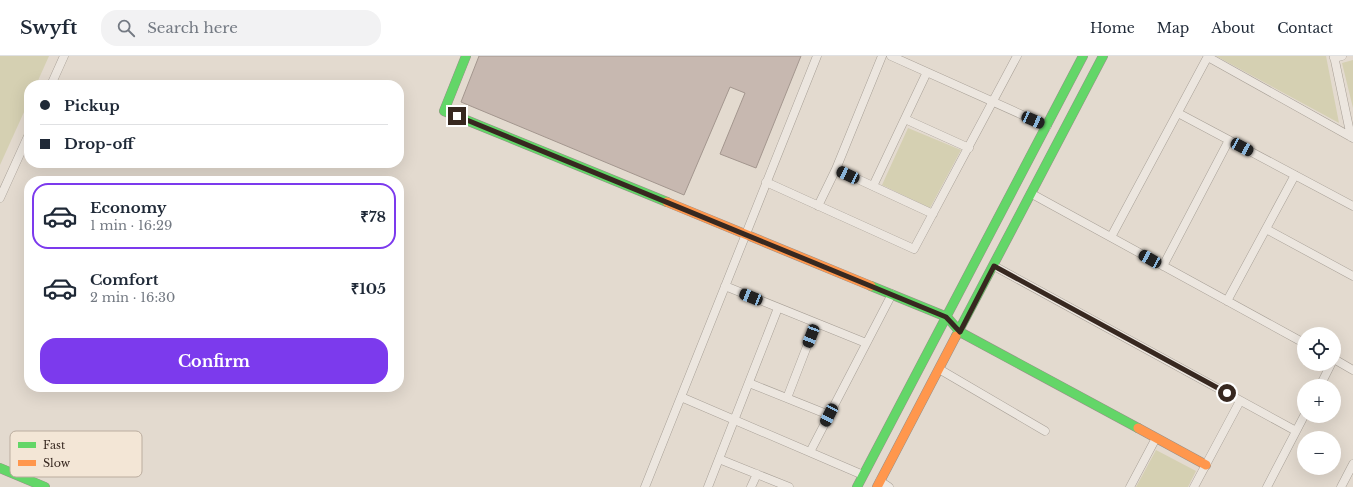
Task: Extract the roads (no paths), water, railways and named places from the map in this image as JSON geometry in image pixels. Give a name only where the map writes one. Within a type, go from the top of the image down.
[{"type":"street","points":[[53,80],[64,56]]},
{"type":"street","points":[[466,56],[444,111],[746,233],[946,317],[960,332],[1206,465]]},
{"type":"street","points":[[645,487],[817,56]]},
{"type":"street","points":[[818,206],[836,169],[882,56]]},
{"type":"street","points":[[892,56],[1047,126]]},
{"type":"street","points":[[857,487],[1083,56]]},
{"type":"street","points":[[889,487],[878,484],[960,332],[1103,56]]},
{"type":"street","points":[[1111,237],[1208,56],[1352,137]]},
{"type":"street","points":[[766,182],[914,249],[994,102],[1014,57]]},
{"type":"street","points":[[1336,57],[1352,137]]},
{"type":"street","points":[[873,186],[927,72]]},
{"type":"street","points":[[1178,113],[1353,206]]},
{"type":"street","points":[[905,119],[969,148]]},
{"type":"street","points":[[1163,266],[1229,140]]},
{"type":"street","points":[[0,198],[24,145]]},
{"type":"street","points":[[836,169],[932,214]]},
{"type":"street","points":[[1227,301],[1295,175]]},
{"type":"street","points":[[1032,194],[1297,339]]},
{"type":"street","points":[[1266,229],[1353,276]]},
{"type":"street","points":[[994,266],[1296,431]]},
{"type":"street","points":[[725,286],[866,343]]},
{"type":"street","points":[[810,452],[892,294]]},
{"type":"street","points":[[708,487],[778,308]]},
{"type":"street","points":[[787,398],[816,323]]},
{"type":"street","points":[[1341,363],[1353,370]]},
{"type":"street","points":[[940,369],[1045,431]]},
{"type":"street","points":[[749,383],[829,415]]},
{"type":"street","points":[[681,397],[863,475]]},
{"type":"street","points":[[1194,487],[1240,401]]},
{"type":"street","points":[[1267,487],[1300,423]]},
{"type":"street","points":[[1130,487],[1156,438]]},
{"type":"street","points":[[719,459],[789,487]]},
{"type":"street","points":[[1341,487],[1353,464]]},
{"type":"street","points":[[0,468],[10,472]]},
{"type":"street","points":[[751,487],[757,474]]},
{"type":"street","points":[[21,477],[44,487]]}]
